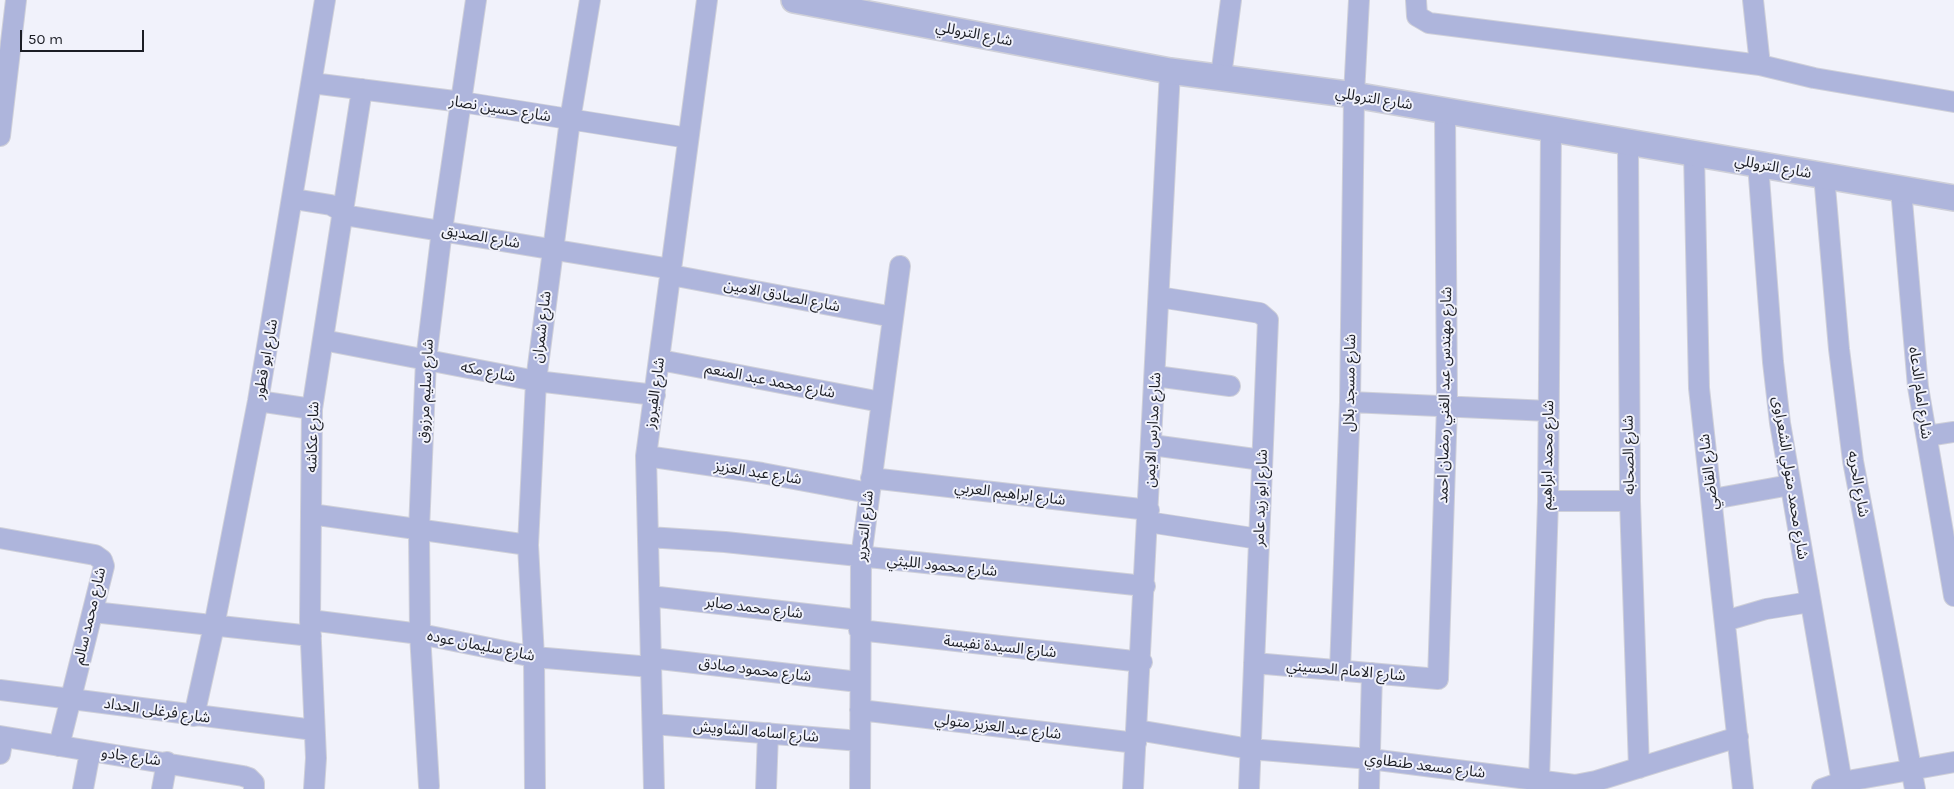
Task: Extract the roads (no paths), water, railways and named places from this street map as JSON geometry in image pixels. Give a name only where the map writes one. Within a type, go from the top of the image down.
[{"type":"street","points":[[0,136],[16,0]]},
{"type":"street","name":"شارع ابو قطور","points":[[194,716],[214,626],[258,401],[294,199],[325,0]]},
{"type":"street","name":"شارع سليم مرزوق","points":[[429,786],[420,634],[419,530],[426,360],[442,230],[476,0]]},
{"type":"street","name":"شارع شمران","points":[[535,789],[534,657],[528,544],[536,381],[570,120],[590,0]]},
{"type":"street","name":"شارع الفيروز","points":[[654,789],[646,456],[707,0]]},
{"type":"street","name":"شارع التروللي","points":[[794,0],[869,7],[1170,71],[1221,76],[1354,95],[1954,198]]},
{"type":"street","points":[[1221,76],[1232,0]]},
{"type":"street","name":"شارع مسجد بلال","points":[[1340,670],[1350,402],[1354,95],[1359,0]]},
{"type":"street","points":[[1416,0],[1417,16],[1429,23],[1760,65],[1814,78],[1954,102]]},
{"type":"street","points":[[1752,0],[1760,65]]},
{"type":"street","name":"شارع مدارس الايمن","points":[[1133,789],[1142,662],[1170,71]]},
{"type":"street","name":"شارع حسين نصار","points":[[312,83],[462,102],[688,138]]},
{"type":"street","name":"شارع عكاشه","points":[[314,789],[311,628],[312,409],[362,89]]},
{"type":"street","name":"شارع مهندس عبد الغني رمضان احمد","points":[[1438,679],[1447,406],[1446,111]]},
{"type":"street","name":"شارع محمد ابراهيم","points":[[1539,781],[1548,501],[1551,129]]},
{"type":"street","name":"شارع الصحابه","points":[[1628,142],[1630,501],[1639,768]]},
{"type":"street","name":"شارع القاضي","points":[[1694,153],[1699,388],[1713,499],[1743,789]]},
{"type":"street","name":"شارع محمد متولي الشعراوى","points":[[1758,164],[1773,362],[1790,485],[1842,785]]},
{"type":"street","name":"شارع الحريه","points":[[1824,176],[1839,349],[1850,442],[1915,789]]},
{"type":"street","name":"شارع امام الدعاه","points":[[1901,189],[1912,338],[1926,436],[1954,596]]},
{"type":"street","name":"شارع الصديق","points":[[294,199],[331,204],[350,216],[552,249],[671,272]]},
{"type":"street","name":"شارع التحرير","points":[[860,789],[859,625],[861,558],[900,266]]},
{"type":"street","name":"شارع الصادق الامين","points":[[671,272],[893,317]]},
{"type":"street","name":"شارع ابو زيد عامر","points":[[1159,297],[1260,314],[1268,320],[1249,789]]},
{"type":"street","name":"شارع مكه","points":[[323,340],[536,381],[655,395]]},
{"type":"street","name":"شارع محمد عبد المنعم","points":[[660,360],[881,402]]},
{"type":"street","points":[[1155,376],[1230,386]]},
{"type":"street","points":[[258,401],[312,409]]},
{"type":"street","points":[[1350,402],[1549,411]]},
{"type":"street","points":[[1926,436],[1954,432]]},
{"type":"street","points":[[1152,444],[1262,460]]},
{"type":"street","name":"شارع عبد العزيز","points":[[646,456],[762,473],[870,485]]},
{"type":"street","name":"شارع ابراهيم العربي","points":[[870,485],[1148,516],[1259,539]]},
{"type":"street","points":[[1713,499],[1790,485]]},
{"type":"street","points":[[1548,501],[1630,501]]},
{"type":"street","points":[[311,514],[528,544]]},
{"type":"street","name":"شارع محمود الليثي","points":[[648,537],[725,542],[861,558],[1145,586]]},
{"type":"street","name":"شارع محمد سالم","points":[[0,538],[100,556],[104,566],[59,746]]},
{"type":"street","name":"شارع محمد صابر","points":[[650,596],[859,625]]},
{"type":"street","points":[[1726,621],[1766,609],[1810,602]]},
{"type":"street","name":"شارع سليمان عوده","points":[[93,612],[214,626],[311,628],[420,634],[534,657],[651,662]]},
{"type":"street","name":"شارع السيدة نفيسة","points":[[859,625],[1142,662]]},
{"type":"street","name":"شارع محمود صادق","points":[[651,662],[859,682]]},
{"type":"street","name":"شارع الامام الحسيني","points":[[1254,662],[1438,679]]},
{"type":"street","points":[[1369,789],[1372,673]]},
{"type":"street","name":"شارع فرغلى الحداد","points":[[0,690],[314,730]]},
{"type":"street","name":"شارع عبد العزيز متولي","points":[[860,710],[1137,737]]},
{"type":"street","name":"شارع اسامه الشاويش","points":[[653,724],[860,741]]},
{"type":"street","points":[[766,789],[768,733]]},
{"type":"street","name":"شارع مسعد طنطاوي","points":[[1137,737],[1370,759],[1539,781],[1586,784],[1738,737]]},
{"type":"street","name":"شارع جادو","points":[[1,743],[59,746],[167,762],[250,778],[254,783],[254,789]]},
{"type":"street","points":[[83,789],[90,752]]},
{"type":"street","points":[[162,789],[167,762]]},
{"type":"street","points":[[1822,789],[1912,768],[1954,762]]}]
